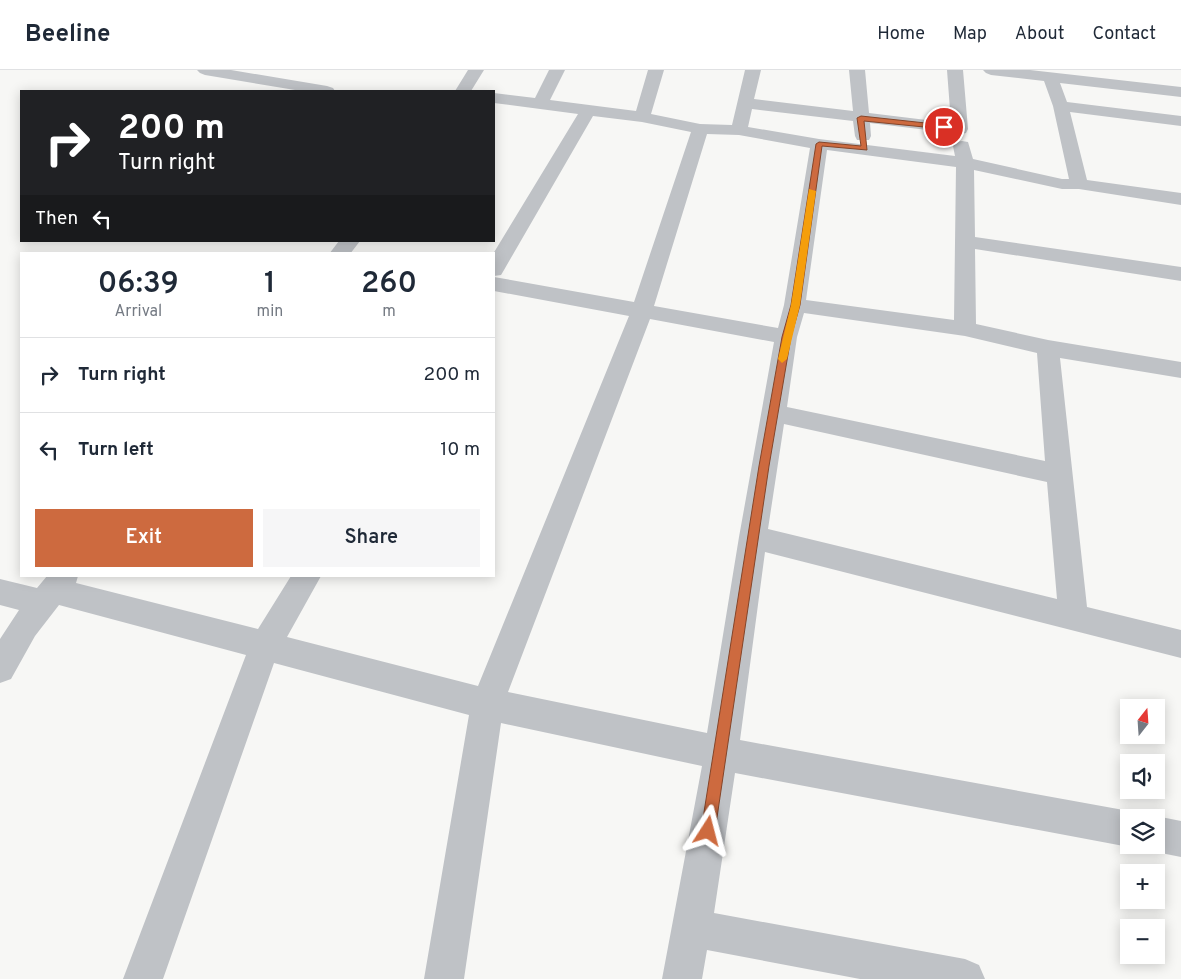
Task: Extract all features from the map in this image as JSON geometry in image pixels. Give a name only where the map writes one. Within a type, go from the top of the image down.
[{"type":"street","points":[[205,70],[320,90]]},
{"type":"street","points":[[464,90],[476,70]]},
{"type":"street","points":[[540,104],[556,70]]},
{"type":"street","points":[[642,118],[656,70]]},
{"type":"street","points":[[739,130],[753,70]]},
{"type":"street","points":[[857,70],[864,149]]},
{"type":"street","points":[[955,70],[965,163],[965,329]]},
{"type":"street","points":[[991,70],[1181,92]]},
{"type":"street","points":[[1050,77],[1061,106],[1079,184]]},
{"type":"street","points":[[495,98],[642,118],[700,129],[739,130],[819,144],[965,163],[1062,184],[1079,184],[1181,199]]},
{"type":"street","points":[[746,104],[960,129]]},
{"type":"street","points":[[1061,106],[1181,121]]},
{"type":"street","points":[[495,268],[588,110]]},
{"type":"street","points":[[444,979],[486,704],[642,311],[700,129]]},
{"type":"street","points":[[682,979],[721,753],[752,537],[786,337],[795,305],[819,144]]},
{"type":"street","points":[[341,252],[349,242]]},
{"type":"street","points":[[965,242],[1181,274]]},
{"type":"street","points":[[495,284],[786,337]]},
{"type":"street","points":[[795,305],[965,329],[1048,348],[1181,370]]},
{"type":"street","points":[[1048,348],[1073,615]]},
{"type":"street","points":[[773,413],[1059,474]]},
{"type":"street","points":[[752,537],[1073,615],[1181,644]]},
{"type":"street","points":[[143,979],[265,646],[307,577]]},
{"type":"street","points":[[0,592],[54,590],[486,704],[721,753],[1120,827]]},
{"type":"street","points":[[0,668],[24,626],[54,590]]},
{"type":"street","points":[[1165,836],[1181,839]]},
{"type":"street","points":[[692,928],[965,979]]},
{"type":"slow traffic","points":[[782,359],[795,305],[812,191]]},
{"type":"route","points":[[708,831],[752,537],[786,337],[795,305],[819,144],[864,149],[861,118],[944,127]]}]
